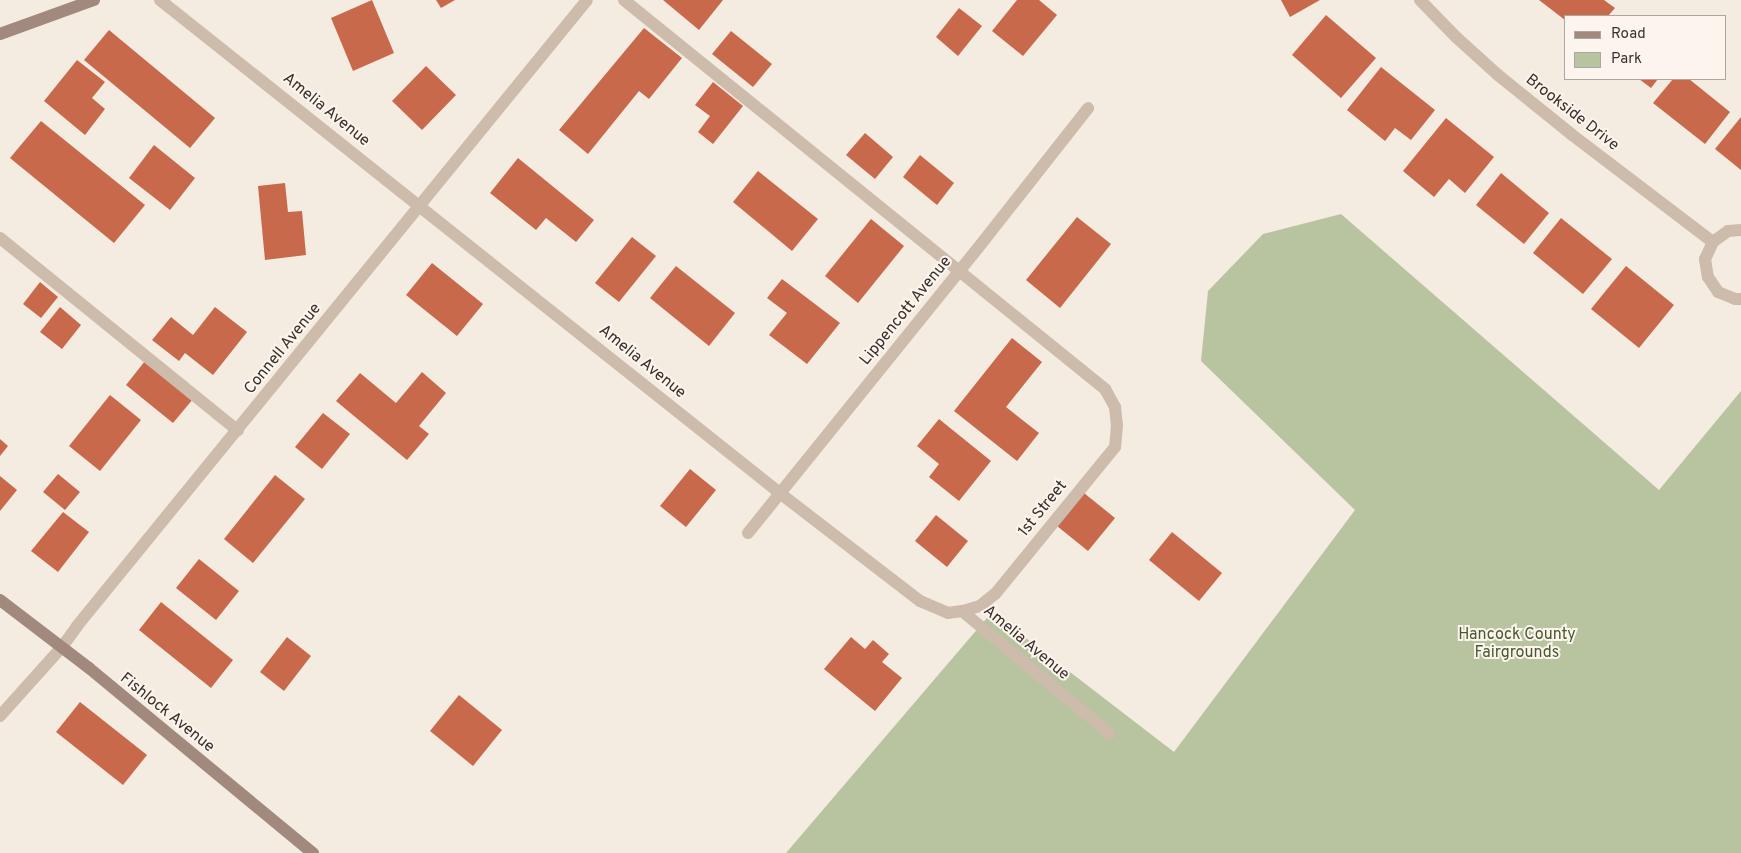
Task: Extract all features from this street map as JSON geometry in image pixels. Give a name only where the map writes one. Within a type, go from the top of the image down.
[{"type":"street","points":[[0,34],[94,0]]},
{"type":"street","name":"Amelia Avenue","points":[[160,0],[781,494],[920,601],[948,612],[962,611],[1110,734]]},
{"type":"street","name":"Connell Avenue","points":[[0,716],[62,647],[77,626],[238,431],[587,0]]},
{"type":"street","points":[[624,0],[959,272]]},
{"type":"street","name":"Brookside Drive","points":[[1420,0],[1449,31],[1498,75],[1571,134],[1713,242]]},
{"type":"street","name":"Lippencott Avenue","points":[[748,533],[959,272],[1088,108]]},
{"type":"street","points":[[1741,230],[1728,231],[1713,242],[1706,259],[1708,277],[1718,292],[1735,299],[1741,299]]},
{"type":"street","points":[[0,238],[238,431]]},
{"type":"street","name":"1st Street","points":[[959,272],[1105,389],[1115,407],[1117,425],[1115,447],[996,593],[980,606],[962,611]]},
{"type":"street","name":"Fishlock Avenue","points":[[0,600],[62,647],[313,853]]},
{"type":"green space","name":"Hancock County Fairgrounds","points":[[1341,214],[1659,490],[1741,391],[1741,853],[786,853],[992,612],[1174,752],[1355,510],[1201,361],[1208,291],[1263,234]]},
{"type":"building","points":[[372,0],[394,53],[353,71],[331,18]]},
{"type":"building","points":[[436,0],[455,0],[441,8]]},
{"type":"building","points":[[663,0],[723,0],[699,30]]},
{"type":"building","points":[[1017,0],[1039,0],[1057,15],[1023,56],[992,31]]},
{"type":"building","points":[[1281,0],[1320,0],[1290,17]]},
{"type":"building","points":[[1539,0],[1604,0],[1615,8],[1609,15],[1564,15],[1564,19]]},
{"type":"building","points":[[959,8],[982,26],[958,56],[936,37]]},
{"type":"building","points":[[1326,15],[1376,58],[1341,98],[1292,55]]},
{"type":"building","points":[[644,28],[682,58],[649,99],[639,91],[588,154],[559,130]]},
{"type":"building","points":[[109,30],[215,118],[190,148],[84,60]]},
{"type":"building","points":[[731,31],[772,64],[753,87],[712,54]]},
{"type":"building","points":[[77,60],[105,82],[92,98],[105,109],[85,135],[44,101]]},
{"type":"building","points":[[426,66],[456,95],[422,130],[392,101]]},
{"type":"building","points":[[1381,67],[1435,110],[1411,140],[1395,128],[1385,141],[1347,110]]},
{"type":"building","points":[[1640,80],[1657,80],[1651,88]]},
{"type":"building","points":[[1672,80],[1690,80],[1730,112],[1705,144],[1653,103]]},
{"type":"building","points":[[713,82],[743,106],[713,144],[698,132],[710,116],[695,105]]},
{"type":"building","points":[[1741,117],[1741,170],[1715,149]]},
{"type":"building","points":[[1446,118],[1494,157],[1465,193],[1449,179],[1434,197],[1403,171]]},
{"type":"building","points":[[41,121],[145,205],[114,243],[10,158]]},
{"type":"building","points":[[865,133],[893,157],[875,179],[846,155]]},
{"type":"building","points":[[154,145],[195,178],[170,210],[129,178]]},
{"type":"building","points":[[920,155],[954,183],[937,205],[903,177]]},
{"type":"building","points":[[518,158],[594,220],[576,242],[546,218],[536,230],[490,193]]},
{"type":"building","points":[[758,171],[818,219],[792,251],[733,202]]},
{"type":"building","points":[[1501,173],[1549,213],[1524,244],[1476,205]]},
{"type":"building","points":[[285,183],[288,212],[302,211],[306,255],[265,260],[258,186]]},
{"type":"building","points":[[1077,217],[1111,244],[1060,308],[1026,280]]},
{"type":"building","points":[[1561,218],[1612,259],[1583,294],[1533,253]]},
{"type":"building","points":[[871,219],[904,246],[858,303],[825,276]]},
{"type":"building","points":[[632,237],[656,256],[619,302],[595,283]]},
{"type":"building","points":[[432,263],[483,304],[457,336],[406,295]]},
{"type":"building","points":[[676,266],[735,313],[709,346],[650,298]]},
{"type":"building","points":[[1626,266],[1674,305],[1639,348],[1591,309]]},
{"type":"building","points":[[782,279],[840,323],[807,364],[769,335],[787,313],[767,298]]},
{"type":"building","points":[[40,282],[58,297],[41,318],[23,304]]},
{"type":"building","points":[[60,307],[81,325],[62,349],[40,332]]},
{"type":"building","points":[[215,307],[247,332],[213,375],[185,353],[179,361],[152,340],[171,317],[193,335]]},
{"type":"building","points":[[1012,338],[1042,362],[1006,407],[1039,433],[1017,461],[954,411]]},
{"type":"building","points":[[145,361],[193,399],[173,423],[126,385]]},
{"type":"building","points":[[422,372],[446,393],[419,426],[429,434],[407,460],[336,401],[360,373],[396,403]]},
{"type":"building","points":[[110,395],[141,420],[100,471],[69,446]]},
{"type":"building","points":[[323,413],[350,434],[322,469],[295,447]]},
{"type":"building","points":[[939,419],[991,461],[959,501],[929,477],[939,464],[917,446]]},
{"type":"building","points":[[0,439],[8,446],[0,456]]},
{"type":"building","points":[[690,469],[716,490],[686,527],[660,506]]},
{"type":"building","points":[[58,474],[80,492],[65,510],[43,492]]},
{"type":"building","points":[[275,475],[305,499],[253,563],[224,539]]},
{"type":"building","points":[[0,476],[17,490],[0,511]]},
{"type":"building","points":[[1084,493],[1115,518],[1088,551],[1057,526]]},
{"type":"building","points":[[63,512],[89,532],[58,572],[31,551]]},
{"type":"building","points":[[936,515],[968,541],[947,567],[915,541]]},
{"type":"building","points":[[1172,532],[1222,573],[1199,601],[1149,560]]},
{"type":"building","points":[[199,559],[239,591],[216,620],[176,588]]},
{"type":"building","points":[[161,602],[233,660],[211,688],[139,630]]},
{"type":"building","points":[[287,637],[311,656],[284,691],[260,672]]},
{"type":"building","points":[[851,637],[865,649],[873,640],[889,654],[882,662],[902,678],[875,711],[824,669]]},
{"type":"building","points":[[459,695],[502,730],[473,766],[430,731]]},
{"type":"building","points":[[80,702],[147,755],[123,785],[56,732]]}]
